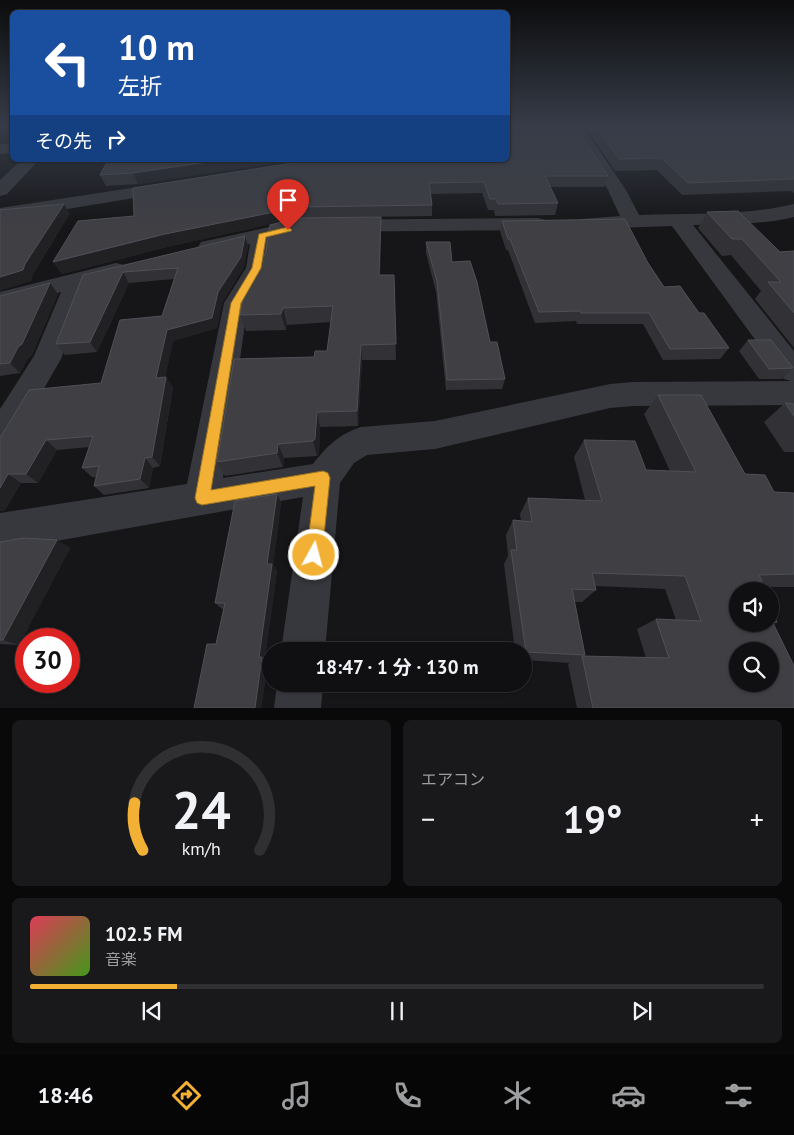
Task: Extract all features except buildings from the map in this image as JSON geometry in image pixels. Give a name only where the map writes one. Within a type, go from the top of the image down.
[{"type":"street","points":[[598,158],[633,222]]},
{"type":"street","points":[[0,190],[29,162]]},
{"type":"street","points":[[0,214],[190,184]]},
{"type":"street","points":[[81,220],[92,199]]},
{"type":"street","points":[[190,251],[301,226],[679,221],[751,217],[787,213],[794,210]]},
{"type":"street","points":[[679,221],[794,371]]},
{"type":"street","points":[[202,498],[236,303],[256,268],[262,236]]},
{"type":"street","points":[[0,300],[134,265]]},
{"type":"street","points":[[43,289],[52,268]]},
{"type":"street","points":[[0,436],[47,359],[78,280]]},
{"type":"street","points":[[304,642],[323,478],[342,453],[361,441],[435,436],[610,396],[633,394],[794,393]]},
{"type":"street","points":[[0,532],[323,478]]},
{"type":"street","points":[[297,708],[299,692]]},
{"type":"route","points":[[288,230],[262,236],[256,268],[236,303],[202,498],[323,478],[314,555]]}]
